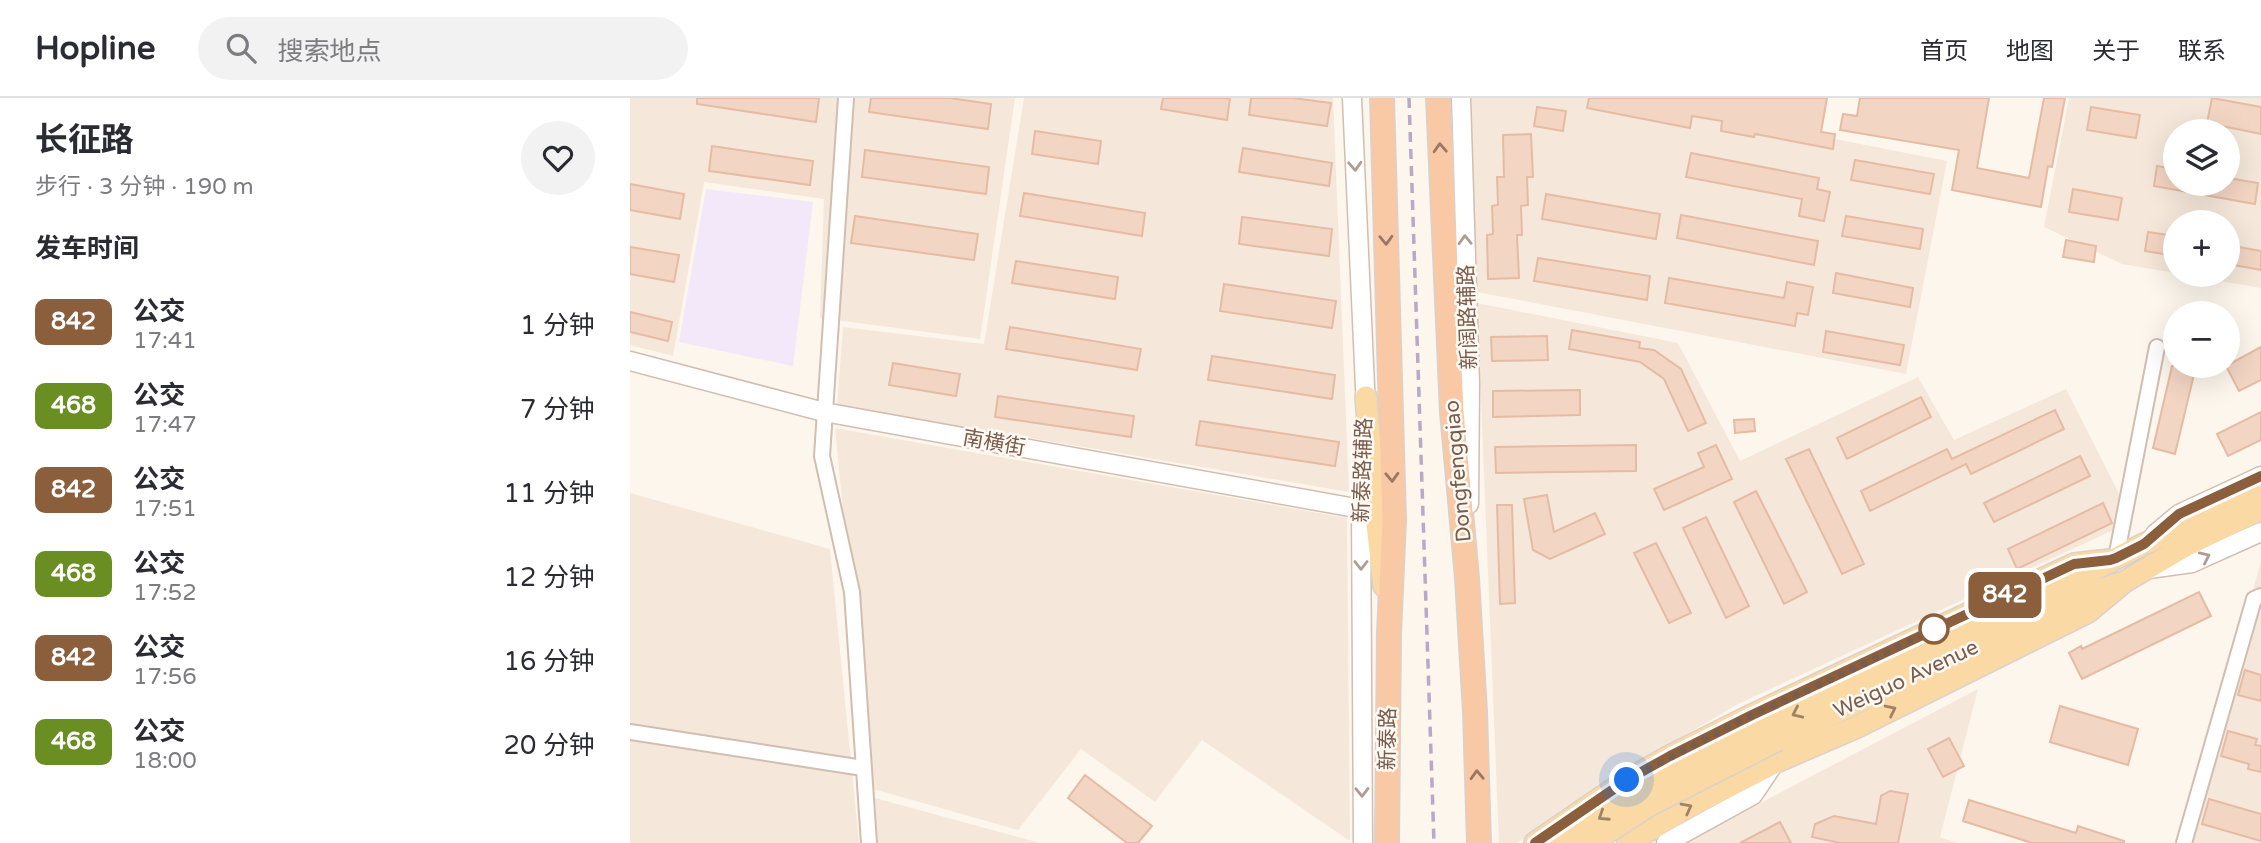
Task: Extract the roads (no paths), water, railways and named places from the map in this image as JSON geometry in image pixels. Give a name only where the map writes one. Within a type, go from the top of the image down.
[{"type":"highway","points":[[1382,98],[1394,520],[1390,634]]},
{"type":"highway","name":"Dongfengqiao","points":[[1438,98],[1452,412],[1467,578],[1479,843]]},
{"type":"highway","name":"新泰路","points":[[1387,843],[1390,634]]},
{"type":"main road","points":[[1366,397],[1374,498],[1390,634]]},
{"type":"main road","name":"Weiguo Avenue","points":[[1767,727],[2084,586],[2124,582],[2146,569],[2183,537],[2261,490]]},
{"type":"main road","name":"Weiguo Avenue","points":[[2084,586],[2113,559],[2144,544],[2183,537],[2261,509]]},
{"type":"main road","points":[[1562,843],[1669,776],[2074,564],[2113,559]]},
{"type":"main road","points":[[1628,843],[1683,810],[1776,762],[1857,727],[2088,612],[2124,582]]},
{"type":"main road","points":[[1535,843],[1627,780],[1767,727]]},
{"type":"main road","points":[[1591,843],[1767,727]]},
{"type":"street","points":[[846,98],[822,456],[852,592],[869,843]]},
{"type":"street","name":"新泰路辅路","points":[[1352,98],[1366,397],[1361,509],[1363,843]]},
{"type":"street","name":"新阔路辅路","points":[[1461,98],[1469,384],[1467,578]]},
{"type":"street","points":[[2113,559],[2158,347]]},
{"type":"street","name":"南横街","points":[[630,361],[824,412],[1361,509]]},
{"type":"street","points":[[2144,544],[2179,514],[2261,475]]},
{"type":"street","points":[[2146,569],[2192,564],[2261,532]]},
{"type":"street","points":[[2184,843],[2254,599],[2261,596]]},
{"type":"street","points":[[1666,843],[1753,795],[1776,762],[1767,727]]},
{"type":"street","points":[[630,732],[863,768]]},
{"type":"railway","points":[[1409,98],[1434,843]]}]
